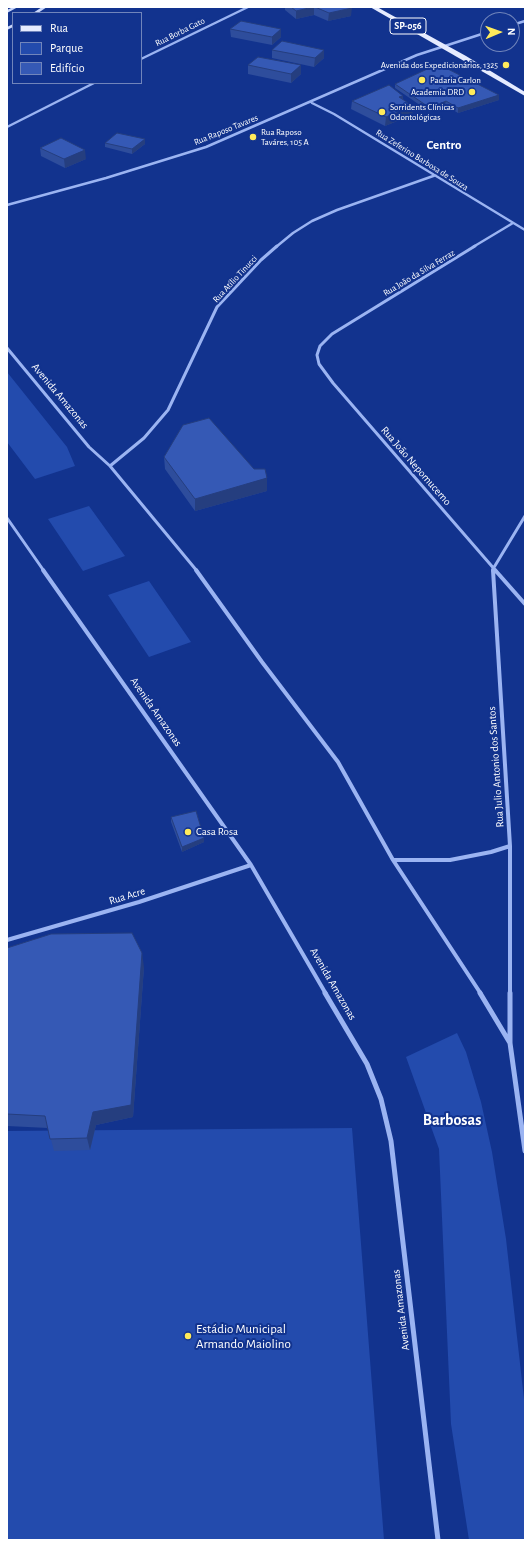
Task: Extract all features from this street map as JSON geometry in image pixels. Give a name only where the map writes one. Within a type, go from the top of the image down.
[{"type":"main road","points":[[7,12],[16,7]]},
{"type":"main road","name":"SP-056","points":[[373,7],[525,94]]},
{"type":"street","name":"Rua Borba Gato","points":[[142,59],[248,7]]},
{"type":"street","name":"Rua Raposo Tavares","points":[[7,206],[206,148],[312,103],[417,55],[480,34]]},
{"type":"street","points":[[7,127],[92,84]]},
{"type":"street","name":"Rua Zeferino Barbosa de Souza","points":[[312,103],[334,114],[525,230]]},
{"type":"street","name":"Rua Atílio Tinucci","points":[[110,466],[144,438],[168,410],[180,388],[214,313],[261,260],[293,233],[312,221],[337,210],[436,175]]},
{"type":"street","name":"Rua João da Silva Ferraz","points":[[332,334],[513,223]]},
{"type":"street","name":"Rua João Nepomucemo","points":[[332,334],[320,346],[317,355],[319,364],[332,383],[525,604]]},
{"type":"street","name":"Avenida Amazonas","points":[[7,348],[89,447],[110,466],[192,564],[262,662],[338,762],[393,860],[470,976],[510,1043]]},
{"type":"street","points":[[493,569],[525,516]]},
{"type":"street","name":"Avenida Amazonas","points":[[7,518],[9,523],[40,563],[251,865],[367,1064],[381,1099],[391,1142],[438,1540]]},
{"type":"street","name":"Rua Julio Antonio dos Santos","points":[[493,569],[510,846]]},
{"type":"street","points":[[393,860],[450,860],[491,852],[510,846]]},
{"type":"street","name":"Avenida Amazonas","points":[[510,846],[510,1043],[525,1151]]},
{"type":"street","name":"Rua Acre","points":[[7,940],[139,902],[251,865]]},
{"type":"green space","points":[[7,372],[67,447],[75,466],[35,479],[7,442]]},
{"type":"green space","points":[[89,506],[125,556],[83,571],[48,519]]},
{"type":"green space","points":[[149,581],[191,642],[149,657],[108,595]]},
{"type":"green space","points":[[457,1033],[466,1052],[481,1102],[492,1152],[506,1239],[525,1408],[525,1540],[469,1540],[451,1424],[439,1149],[406,1057]]},
{"type":"green space","name":"Estádio Municipal Armando Maiolino","points":[[352,1128],[384,1540],[7,1540],[7,1131]]},
{"type":"building","points":[[291,7],[313,7],[296,11]]},
{"type":"building","points":[[315,7],[350,7],[352,8],[329,13]]},
{"type":"building","points":[[241,21],[281,29],[272,37],[230,29]]},
{"type":"building","points":[[282,41],[324,50],[315,58],[272,50]]},
{"type":"building","points":[[258,57],[301,65],[291,74],[248,65]]},
{"type":"building","points":[[438,64],[499,95],[458,108],[446,101],[430,108],[395,84]]},
{"type":"building","points":[[389,85],[403,96],[399,97],[413,106],[386,117],[352,101]]},
{"type":"building","points":[[117,133],[145,139],[132,149],[105,143]]},
{"type":"building","points":[[61,138],[85,150],[64,159],[40,148]]},
{"type":"building","points":[[209,418],[254,469],[265,469],[267,478],[195,499],[164,457],[183,425]]},
{"type":"building","name":"Casa Rosa","points":[[196,811],[204,838],[182,847],[171,817]]},
{"type":"building","points":[[132,933],[142,953],[131,1105],[93,1112],[87,1138],[50,1139],[45,1116],[7,1114],[7,948],[51,934]]},
{"type":"place","name":"Avenida dos Expedicionários, 1325","points":[[506,65]]},
{"type":"place","name":"Padaria Carlon","points":[[422,80]]},
{"type":"place","name":"Academia DRD","points":[[472,92]]},
{"type":"place","name":"Sorridents Clínicas Odontológicas","points":[[382,112]]},
{"type":"place","name":"Rua Raposo Taváres, 105 A","points":[[253,137]]},
{"type":"place","name":"Casa Rosa","points":[[188,832]]},
{"type":"place","name":"Estádio Municipal Armando Maiolino","points":[[188,1336]]},
{"type":"district","name":"Centro","points":[[444,145]]},
{"type":"district","name":"Barbosas","points":[[452,1120]]}]
